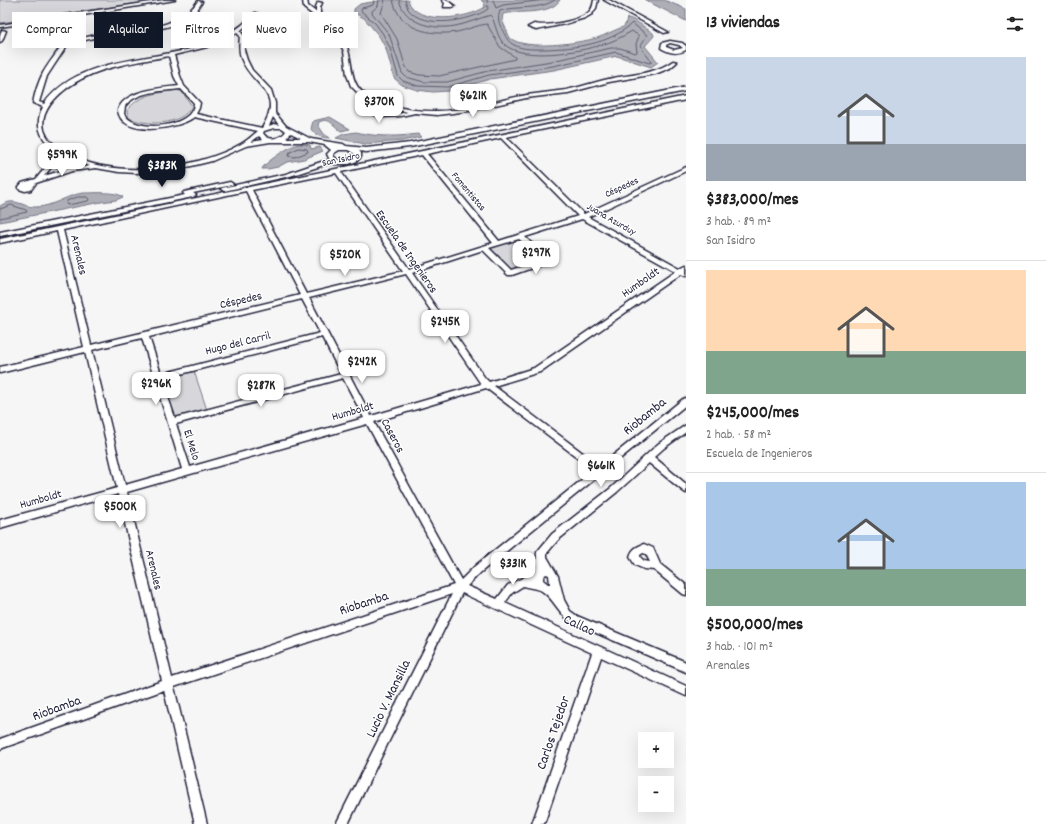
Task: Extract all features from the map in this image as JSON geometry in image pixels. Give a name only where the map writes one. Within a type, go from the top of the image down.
[{"type":"street","points":[[86,14],[173,0]]},
{"type":"street","points":[[305,0],[312,4],[322,1]]},
{"type":"street","points":[[305,0],[306,7],[313,12]]},
{"type":"street","points":[[86,39],[168,24],[192,14],[200,1]]},
{"type":"street","points":[[318,12],[318,7],[322,1]]},
{"type":"street","points":[[540,27],[560,24],[581,18],[593,9],[596,2],[608,1],[666,32],[683,47]]},
{"type":"street","points":[[0,41],[3,27]]},
{"type":"street","points":[[99,167],[73,159],[53,148],[46,138],[41,126],[45,106],[59,91],[75,80],[92,72],[127,61],[171,55],[209,44],[237,32],[242,28]]},
{"type":"street","points":[[237,32],[242,36],[241,48],[246,65],[270,92],[273,103],[272,113],[262,130],[244,146]]},
{"type":"street","points":[[664,46],[667,40],[666,32]]},
{"type":"street","points":[[664,46],[672,42],[683,47]]},
{"type":"street","points":[[664,46],[672,52],[683,47]]},
{"type":"street","points":[[664,46],[671,54],[675,62]]},
{"type":"street","points":[[363,95],[390,106],[416,112],[449,113],[470,110],[508,100],[565,91],[666,69],[679,58],[683,47]]},
{"type":"street","points":[[45,106],[36,103],[42,82],[49,68],[63,48]]},
{"type":"street","points":[[344,48],[348,56],[351,81],[363,95],[367,107],[376,114],[394,116],[416,112]]},
{"type":"street","points":[[171,55],[174,71],[182,87],[197,103],[196,110],[193,115],[174,124],[151,127],[129,123],[123,119],[120,113],[121,107],[132,97],[145,92],[182,87]]},
{"type":"street","points":[[0,230],[158,197],[200,192],[291,170],[323,158],[341,148],[366,150],[410,145],[492,131],[685,91]]},
{"type":"street","name":"San Isidro","points":[[0,241],[686,98]]},
{"type":"street","points":[[53,148],[53,162],[36,181],[71,170],[99,167],[135,170],[171,168],[211,159],[244,146],[275,140],[287,135],[288,132],[272,113]]},
{"type":"street","points":[[193,115],[262,130],[274,126],[285,128],[309,140]]},
{"type":"street","points":[[262,130],[261,135],[263,138],[275,140],[309,140],[351,149],[358,153],[358,157]]},
{"type":"street","points":[[0,234],[288,175],[326,162],[351,162],[358,157],[368,154],[429,146],[492,131]]},
{"type":"street","name":"Juana Azurduy","points":[[502,136],[584,217],[684,271]]},
{"type":"street","points":[[327,144],[332,152],[331,158],[336,162]]},
{"type":"street","name":"Fomentistas","points":[[422,153],[498,244]]},
{"type":"street","points":[[53,162],[60,167],[71,170]]},
{"type":"street","name":"Céspedes","points":[[0,370],[407,272],[584,217],[686,169]]},
{"type":"street","name":"Escuela de Ingenieros","points":[[337,170],[487,385],[601,471]]},
{"type":"street","name":"Caseros","points":[[248,189],[369,420],[460,587]]},
{"type":"street","name":"Arenales","points":[[60,229],[201,824]]},
{"type":"street","points":[[485,248],[510,273],[547,261],[521,237]]},
{"type":"street","name":"Humboldt","points":[[0,524],[369,420],[530,372],[544,366],[684,271]]},
{"type":"street","name":"Hugo del Carril","points":[[158,377],[324,334]]},
{"type":"street","name":"El Melo","points":[[145,335],[187,471]]},
{"type":"street","points":[[172,422],[346,375]]},
{"type":"street","name":"Riobamba","points":[[0,744],[168,684],[460,587],[478,569],[686,402]]},
{"type":"street","points":[[686,428],[648,457],[614,490],[546,545],[542,552],[543,572],[538,582],[559,601],[567,614],[574,619],[686,667]]},
{"type":"street","points":[[648,457],[686,489]]},
{"type":"street","points":[[656,566],[686,592]]},
{"type":"street","points":[[499,604],[507,590],[512,586],[543,572]]},
{"type":"street","points":[[543,572],[556,584],[559,601]]},
{"type":"street","points":[[523,582],[544,588],[554,587],[556,584]]},
{"type":"street","name":"Callao","points":[[460,587],[686,691]]},
{"type":"street","name":"Lucio V. Mansilla","points":[[342,824],[460,587]]},
{"type":"street","name":"Carlos Tejedor","points":[[538,824],[598,651]]},
{"type":"shaded area","points":[[0,0],[161,0],[77,12],[12,12],[12,21],[0,23]]},
{"type":"shaded area","points":[[178,90],[182,92],[192,106],[187,113],[180,117],[172,121],[154,123],[136,121],[129,118],[127,111],[137,101],[150,95]]},
{"type":"shaded area","points":[[520,239],[542,260],[510,270],[488,249]]},
{"type":"shaded area","points":[[194,371],[207,410],[178,417],[173,415],[164,380],[166,377]]},
{"type":"water","points":[[384,0],[408,0],[413,8],[421,14],[443,18],[467,15],[477,11],[485,7],[481,0],[560,0],[549,8],[534,12],[503,14],[502,20],[510,38],[518,42],[540,45],[578,42],[597,38],[623,27],[627,18],[630,18],[653,33],[654,36],[645,46],[658,62],[651,67],[617,56],[554,70],[490,79],[449,91],[433,92],[417,90],[402,85],[394,78],[386,49],[379,36],[364,18],[358,15],[358,12],[354,12],[354,9],[360,4]]},
{"type":"water","points":[[645,0],[664,0],[686,9],[686,21]]},
{"type":"water","points":[[330,117],[350,129],[341,131],[331,122],[326,120],[319,122],[318,125],[324,134],[330,138],[325,138],[319,136],[311,129],[313,121]]},
{"type":"water","points":[[356,132],[387,136],[418,134],[421,137],[402,141],[365,144],[336,138],[344,134]]},
{"type":"water","points":[[296,145],[310,145],[311,149],[320,147],[323,151],[304,159],[287,162],[278,167],[262,169],[271,160],[286,150]]},
{"type":"water","points":[[83,193],[110,193],[123,197],[116,200],[0,222],[0,206],[5,203],[14,202],[36,207],[48,205]]}]
